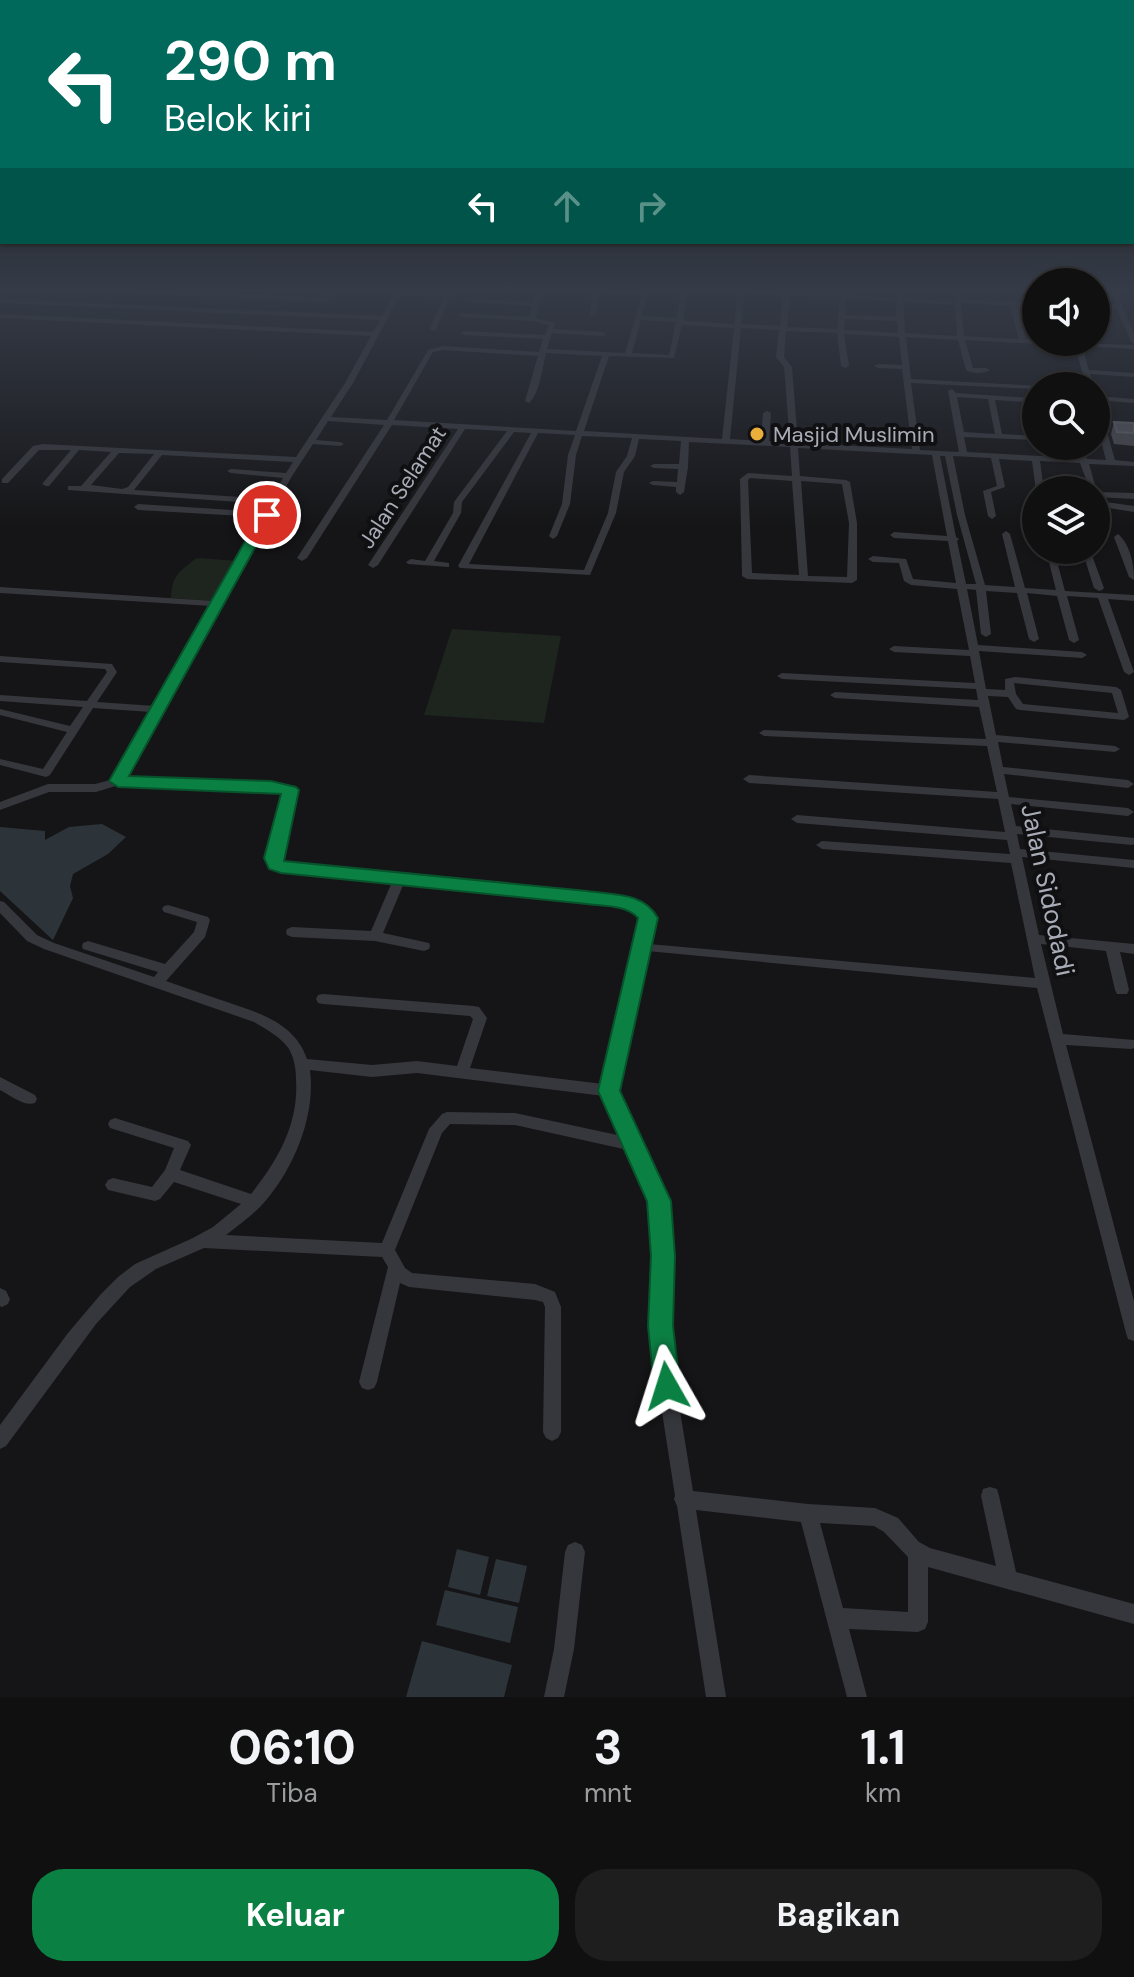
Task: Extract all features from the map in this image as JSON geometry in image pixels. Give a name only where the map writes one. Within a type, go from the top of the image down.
[{"type":"street","points":[[118,781],[288,476],[354,369]]},
{"type":"street","points":[[302,558],[421,369]]},
{"type":"street","points":[[529,401],[540,369]]},
{"type":"street","points":[[553,536],[566,504],[572,455],[601,369]]},
{"type":"street","points":[[726,442],[732,369]]},
{"type":"street","points":[[788,369],[804,579]]},
{"type":"street","points":[[906,369],[916,453]]},
{"type":"street","points":[[970,369],[986,370]]},
{"type":"street","points":[[1110,373],[1134,375]]},
{"type":"street","points":[[909,381],[1022,387]]},
{"type":"street","points":[[951,384],[964,455]]},
{"type":"street","points":[[953,395],[1022,400]]},
{"type":"street","points":[[991,398],[999,436]]},
{"type":"street","points":[[1110,399],[1134,401]]},
{"type":"street","points":[[765,444],[767,413]]},
{"type":"street","points":[[326,419],[1022,457]]},
{"type":"street","name":"Jalan Selamat","points":[[373,565],[462,428]]},
{"type":"street","points":[[428,564],[457,513],[458,502],[511,431]]},
{"type":"street","points":[[535,432],[463,566],[587,573],[612,513],[620,472],[631,456],[636,437]]},
{"type":"street","points":[[959,434],[1022,437]]},
{"type":"street","points":[[653,483],[680,488],[685,441]]},
{"type":"street","points":[[311,442],[340,444]]},
{"type":"street","points":[[5,481],[36,448],[297,463]]},
{"type":"street","points":[[46,484],[75,449]]},
{"type":"street","points":[[115,452],[85,487],[130,490],[158,454]]},
{"type":"street","points":[[943,454],[979,584],[986,634]]},
{"type":"street","name":"Jalan Sidodadi","points":[[943,454],[961,582],[982,694],[1036,939],[1043,984],[1134,1333]]},
{"type":"street","points":[[992,516],[987,491],[1001,487],[994,456]]},
{"type":"street","points":[[1068,460],[1134,464]]},
{"type":"street","points":[[1084,461],[1089,476]]},
{"type":"street","points":[[654,466],[684,467]]},
{"type":"street","points":[[231,471],[288,476]]},
{"type":"street","points":[[744,477],[798,477],[846,482],[853,523],[852,580],[747,576],[744,477]]},
{"type":"street","points":[[71,488],[275,502]]},
{"type":"street","points":[[193,510],[202,496]]},
{"type":"street","points":[[1110,496],[1134,496]]},
{"type":"street","points":[[1110,501],[1134,509]]},
{"type":"street","points":[[138,507],[267,515]]},
{"type":"street","points":[[1006,534],[1034,639]]},
{"type":"street","points":[[894,535],[955,539]]},
{"type":"street","points":[[1134,545],[1119,541],[1134,577]]},
{"type":"street","points":[[873,559],[905,563],[910,582],[1134,591]]},
{"type":"street","points":[[411,562],[446,565]]},
{"type":"street","points":[[1054,564],[1074,640]]},
{"type":"street","points":[[1091,564],[1129,672]]},
{"type":"street","points":[[0,590],[219,604]]},
{"type":"street","points":[[1100,592],[1134,598]]},
{"type":"street","points":[[894,649],[1082,655]]},
{"type":"street","points":[[0,659],[108,666],[111,674],[46,773],[0,762]]},
{"type":"street","points":[[782,676],[982,694]]},
{"type":"street","points":[[1011,680],[1116,690],[1124,717],[1020,707],[1011,694],[1011,680]]},
{"type":"street","points":[[835,695],[1011,694]]},
{"type":"street","points":[[0,698],[87,708]]},
{"type":"street","points":[[0,705],[157,713]]},
{"type":"street","points":[[0,712],[73,730]]},
{"type":"street","points":[[764,733],[992,740],[1115,749]]},
{"type":"street","points":[[998,770],[1128,784]]},
{"type":"street","points":[[749,779],[1004,798],[1128,812]]},
{"type":"street","points":[[0,806],[48,788],[96,788],[118,781],[285,788],[291,793],[273,858],[275,865],[587,897],[633,904],[643,909],[648,918],[609,1091],[659,1201],[663,1256],[661,1326],[683,1499],[716,1697]]},
{"type":"street","points":[[797,819],[1132,841]]},
{"type":"street","points":[[822,845],[1134,864]]},
{"type":"street","points":[[375,936],[399,880]]},
{"type":"street","points":[[0,905],[32,938],[41,942],[162,976]]},
{"type":"street","points":[[162,976],[200,934],[204,920],[168,909]]},
{"type":"street","points":[[292,932],[375,936],[424,946]]},
{"type":"street","points":[[1036,939],[1134,949]]},
{"type":"street","points":[[0,1440],[101,1305],[127,1279],[163,1257],[202,1241],[255,1202],[277,1174],[302,1110],[304,1064],[282,1032],[162,976],[88,946]]},
{"type":"street","points":[[1112,947],[1122,990]]},
{"type":"street","points":[[652,948],[1043,984]]},
{"type":"street","points":[[323,999],[474,1011],[480,1014],[462,1072]]},
{"type":"street","points":[[1057,1039],[1131,1044]]},
{"type":"street","points":[[304,1064],[372,1071],[417,1067],[609,1091]]},
{"type":"street","points":[[0,1083],[30,1099]]},
{"type":"street","points":[[368,1382],[392,1258],[436,1129],[447,1118],[515,1119],[633,1145]]},
{"type":"street","points":[[113,1185],[155,1194],[171,1174],[183,1145],[115,1124]]},
{"type":"street","points":[[171,1174],[255,1202]]},
{"type":"street","points":[[202,1241],[392,1258],[409,1280],[535,1292],[549,1297],[553,1307],[552,1432]]},
{"type":"street","points":[[990,1496],[1008,1579]]},
{"type":"street","points":[[683,1499],[884,1521],[899,1531],[918,1553],[1134,1614]]},
{"type":"street","points":[[808,1513],[857,1697]]},
{"type":"street","points":[[554,1697],[564,1649],[575,1552]]},
{"type":"street","points":[[836,1618],[918,1622],[918,1553]]},
{"type":"shaded area","points":[[197,558],[238,561],[215,601],[171,598],[178,575]]},
{"type":"shaded area","points":[[452,629],[561,636],[544,723],[424,715]]},
{"type":"shaded area","points":[[102,824],[126,837],[108,854],[73,874],[70,886],[73,898],[53,940],[0,891],[0,827],[45,831],[45,840],[69,827]]},
{"type":"shaded area","points":[[457,1549],[489,1557],[480,1595],[448,1587]]},
{"type":"shaded area","points":[[496,1559],[527,1566],[519,1603],[487,1596]]},
{"type":"shaded area","points":[[445,1590],[518,1607],[510,1643],[436,1625]]},
{"type":"shaded area","points":[[422,1641],[512,1665],[504,1697],[406,1697]]},
{"type":"building","points":[[1114,422],[1134,423],[1134,433],[1117,432]]},
{"type":"place","name":"Masjid Muslimin","points":[[757,434]]},
{"type":"route","points":[[267,515],[118,781],[271,786],[290,790],[273,858],[275,865],[281,867],[587,897],[633,904],[646,912],[648,918],[609,1091],[659,1201],[663,1256],[661,1326],[667,1386]]}]
